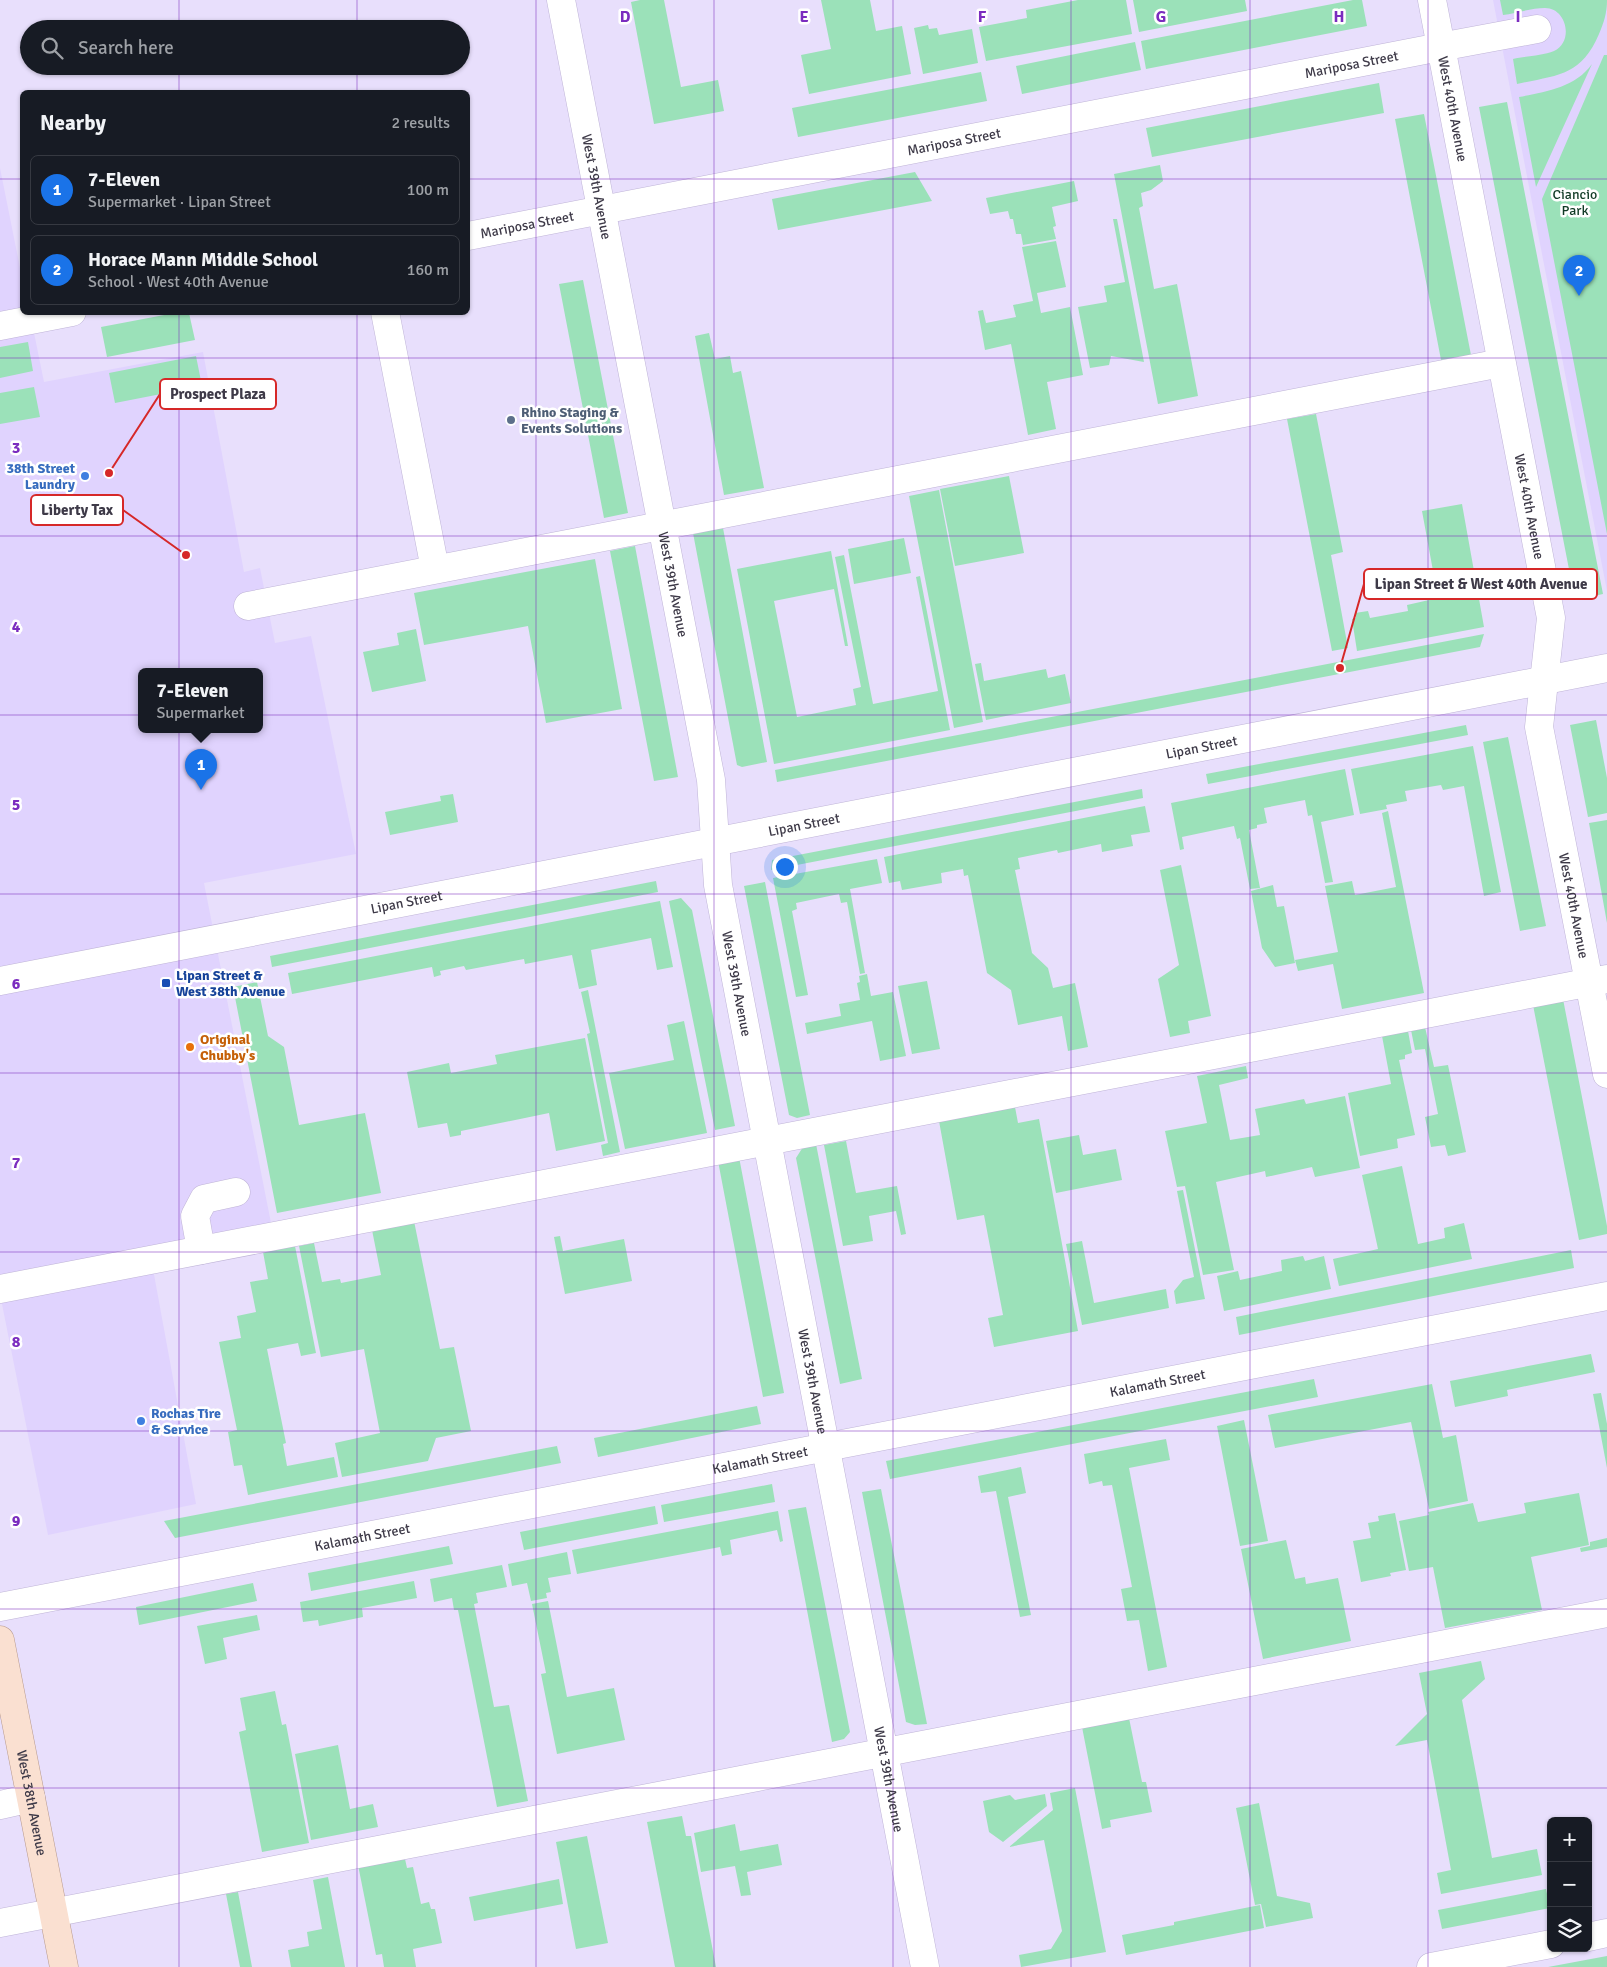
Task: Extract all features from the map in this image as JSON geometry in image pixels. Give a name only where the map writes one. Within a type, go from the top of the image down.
[{"type":"main road","name":"West 38th Avenue","points":[[0,1640],[64,1967]]},
{"type":"street","name":"West 39th Avenue","points":[[561,0],[711,780],[718,885],[925,1967]]},
{"type":"street","name":"West 40th Avenue","points":[[1432,0],[1551,618],[1538,727],[1598,981],[1607,1074]]},
{"type":"street","name":"Mariposa Street","points":[[470,236],[1440,46],[1537,29]]},
{"type":"street","points":[[0,326],[57,315]]},
{"type":"street","points":[[386,315],[435,569]]},
{"type":"street","points":[[248,606],[1501,363]]},
{"type":"street","name":"Lipan Street","points":[[0,981],[1607,668]]},
{"type":"street","points":[[0,1289],[1598,981]]},
{"type":"street","points":[[201,1250],[195,1216],[204,1199],[236,1192]]},
{"type":"street","name":"Kalamath Street","points":[[0,1607],[1607,1296]]},
{"type":"street","points":[[0,1923],[884,1754],[1607,1613]]},
{"type":"street","points":[[0,1805],[31,1798]]},
{"type":"street","points":[[1592,1936],[1607,1933]]},
{"type":"street","points":[[1431,1967],[1547,1945]]},
{"type":"shaded area","points":[[1493,0],[1607,0],[1607,591]]},
{"type":"shaded area","points":[[0,168],[20,268],[20,315],[30,315],[44,382],[203,352],[244,572],[260,568],[275,643],[311,636],[356,854],[204,883],[271,1223],[149,1247],[196,1504],[48,1535],[0,1294]]},
{"type":"green space","points":[[664,0],[681,87],[718,80],[724,111],[654,124],[631,2]]},
{"type":"green space","points":[[821,0],[870,0],[876,31],[902,26],[911,74],[809,94],[801,55],[831,49]]},
{"type":"green space","points":[[1078,0],[1126,0],[1132,34],[986,61],[979,27],[1027,18],[1026,10]]},
{"type":"green space","points":[[1133,0],[1245,0],[1247,11],[1139,32]]},
{"type":"green space","points":[[1353,0],[1362,0],[1367,26],[1146,69],[1141,41]]},
{"type":"green space","points":[[1500,0],[1607,0],[1606,13],[1601,30],[1592,48],[1576,66],[1556,75],[1517,84],[1513,59],[1554,51],[1560,47],[1564,40],[1565,26],[1563,19],[1553,9],[1535,9],[1503,15]]},
{"type":"green space","points":[[928,25],[929,29],[937,28],[939,35],[972,29],[978,63],[923,74],[914,28]]},
{"type":"green space","points":[[1135,42],[1141,70],[1022,94],[1016,66]]},
{"type":"green space","name":"Ciancio Park","points":[[1604,55],[1607,55],[1607,534],[1542,199]]},
{"type":"green space","points":[[1592,64],[1536,187],[1519,97],[1549,91],[1568,84],[1577,79]]},
{"type":"green space","points":[[981,72],[987,101],[798,137],[792,108]]},
{"type":"green space","points":[[1379,83],[1384,113],[1152,157],[1146,128]]},
{"type":"green space","points":[[1507,102],[1603,594],[1575,600],[1479,107]]},
{"type":"green space","points":[[1424,114],[1471,355],[1441,360],[1395,119]]},
{"type":"green space","points":[[1160,165],[1163,181],[1151,190],[1141,193],[1143,206],[1139,208],[1154,289],[1177,284],[1198,396],[1158,404],[1114,174]]},
{"type":"green space","points":[[915,172],[932,201],[778,230],[772,199]]},
{"type":"green space","points":[[1074,181],[1078,201],[1052,207],[1056,226],[1053,227],[1056,239],[1023,245],[1021,234],[1016,234],[1013,219],[1010,219],[1008,211],[990,214],[986,198]]},
{"type":"green space","points":[[1113,219],[1117,219],[1144,362],[1111,356],[1109,365],[1090,368],[1078,307],[1107,302],[1104,286],[1125,282]]},
{"type":"green space","points":[[1056,241],[1066,287],[1037,293],[1041,313],[1070,307],[1083,375],[1047,382],[1056,429],[1028,435],[1011,344],[985,350],[978,311],[983,310],[986,323],[1016,317],[1013,305],[1033,301],[1022,247]]},
{"type":"green space","points":[[583,280],[628,513],[604,518],[559,284]]},
{"type":"green space","points":[[164,315],[189,315],[195,340],[107,357],[101,327]]},
{"type":"green space","points":[[709,333],[715,359],[730,356],[733,373],[741,371],[764,488],[724,495],[695,336]]},
{"type":"green space","points":[[28,342],[33,371],[0,378],[0,347]]},
{"type":"green space","points":[[196,356],[202,386],[115,403],[109,373]]},
{"type":"green space","points":[[34,387],[40,417],[0,424],[0,393]]},
{"type":"green space","points":[[1316,414],[1343,552],[1331,555],[1348,648],[1332,651],[1287,419]]},
{"type":"green space","points":[[1009,476],[1024,553],[955,566],[940,489]]},
{"type":"green space","points":[[939,490],[983,722],[954,728],[909,496]]},
{"type":"green space","points":[[1462,504],[1484,627],[1357,651],[1352,619],[1356,618],[1355,613],[1368,611],[1370,618],[1408,611],[1407,605],[1438,598],[1422,511]]},
{"type":"green space","points":[[723,528],[767,762],[742,767],[737,765],[693,533]]},
{"type":"green space","points":[[904,538],[911,573],[854,584],[848,549]]},
{"type":"green space","points":[[635,546],[678,777],[654,781],[610,551]]},
{"type":"green space","points":[[831,551],[848,646],[845,646],[834,589],[774,601],[797,717],[856,705],[853,689],[861,687],[835,557],[844,555],[873,704],[938,691],[916,577],[920,576],[950,730],[774,764],[737,569]]},
{"type":"green space","points":[[595,559],[622,709],[546,723],[528,626],[424,645],[414,593]]},
{"type":"green space","points":[[416,629],[426,681],[372,692],[363,652],[399,645],[397,633]]},
{"type":"green space","points":[[1484,634],[1480,647],[777,782],[775,770]]},
{"type":"green space","points":[[981,663],[984,681],[1046,669],[1048,678],[1065,674],[1071,703],[986,720],[975,664]]},
{"type":"green space","points":[[1596,720],[1607,778],[1607,813],[1588,817],[1570,725]]},
{"type":"green space","points":[[1466,725],[1468,735],[1208,784],[1206,774]]},
{"type":"green space","points":[[1508,737],[1546,926],[1520,931],[1483,742]]},
{"type":"green space","points":[[1473,746],[1501,892],[1484,896],[1464,786],[1443,790],[1441,785],[1405,791],[1407,801],[1386,805],[1387,809],[1360,814],[1351,769]]},
{"type":"green space","points":[[1345,769],[1354,815],[1321,822],[1333,882],[1325,883],[1312,815],[1308,816],[1305,800],[1264,808],[1267,823],[1257,825],[1257,828],[1249,830],[1260,888],[1250,889],[1240,838],[1237,839],[1234,826],[1182,837],[1184,849],[1180,850],[1171,803]]},
{"type":"green space","points":[[1142,789],[1143,798],[771,870],[772,860]]},
{"type":"green space","points":[[453,794],[458,822],[390,835],[385,812],[441,801],[440,796]]},
{"type":"green space","points":[[1145,806],[1150,832],[1131,835],[1133,846],[1102,852],[1101,844],[1058,853],[1057,850],[1018,858],[1020,869],[1015,870],[1032,953],[1048,968],[1053,988],[1075,983],[1088,1047],[1068,1051],[1062,1016],[1018,1025],[1011,990],[987,973],[968,875],[964,876],[963,869],[941,873],[942,883],[902,890],[900,881],[889,883],[884,857]]},
{"type":"green space","points":[[1388,811],[1424,993],[1342,1009],[1333,964],[1298,971],[1295,960],[1338,952],[1325,886],[1352,881],[1355,895],[1396,887],[1382,813]]},
{"type":"green space","points":[[1607,820],[1607,923],[1589,823]]},
{"type":"green space","points":[[877,859],[882,883],[850,889],[865,973],[860,974],[847,902],[841,903],[839,894],[796,903],[797,909],[792,911],[808,995],[796,997],[773,878]]},
{"type":"green space","points":[[1181,865],[1211,1016],[1188,1021],[1190,1033],[1170,1037],[1158,979],[1179,965],[1160,870]]},
{"type":"green space","points":[[656,881],[658,892],[272,967],[270,956]]},
{"type":"green space","points":[[765,882],[810,1115],[797,1118],[789,1115],[744,886]]},
{"type":"green space","points":[[1273,885],[1277,907],[1284,906],[1295,963],[1275,967],[1262,948],[1251,891]]},
{"type":"green space","points":[[681,898],[692,910],[735,1126],[715,1130],[669,901]]},
{"type":"green space","points":[[660,901],[673,967],[657,970],[651,938],[591,950],[597,985],[579,989],[572,955],[525,964],[524,959],[466,970],[464,966],[440,971],[441,975],[434,977],[432,967],[292,994],[288,973]]},
{"type":"green space","points":[[867,974],[871,996],[893,992],[906,1056],[880,1061],[872,1021],[807,1034],[805,1023],[841,1016],[839,1004],[860,1000],[857,983],[860,982],[859,976]]},
{"type":"green space","points":[[927,981],[940,1049],[912,1054],[898,986]]},
{"type":"green space","points":[[257,982],[268,1036],[284,1047],[299,1125],[365,1113],[381,1193],[277,1213],[233,987]]},
{"type":"green space","points":[[588,990],[620,1152],[603,1156],[601,1145],[608,1143],[587,1034],[590,1033],[581,992]]},
{"type":"green space","points":[[1563,999],[1607,1226],[1607,1234],[1579,1240],[1533,1005]]},
{"type":"green space","points":[[684,1021],[707,1133],[625,1149],[609,1073],[674,1060],[667,1025]]},
{"type":"green space","points":[[1425,1027],[1434,1067],[1448,1065],[1466,1152],[1448,1156],[1445,1145],[1431,1147],[1425,1117],[1438,1114],[1425,1049],[1415,1050],[1411,1030]]},
{"type":"green space","points":[[1408,1031],[1412,1053],[1405,1055],[1405,1059],[1399,1060],[1415,1135],[1397,1139],[1398,1148],[1360,1156],[1348,1093],[1391,1084],[1382,1036]]},
{"type":"green space","points":[[585,1038],[605,1141],[556,1151],[549,1113],[461,1131],[461,1135],[450,1137],[447,1123],[418,1128],[407,1072],[449,1063],[451,1073],[497,1064],[495,1055]]},
{"type":"green space","points":[[1246,1066],[1248,1078],[1219,1085],[1230,1140],[1260,1135],[1255,1109],[1304,1099],[1306,1104],[1345,1096],[1360,1168],[1315,1177],[1312,1167],[1266,1177],[1265,1171],[1216,1182],[1234,1270],[1203,1275],[1185,1186],[1177,1187],[1165,1131],[1207,1123],[1197,1076]]},
{"type":"green space","points":[[1015,1107],[1018,1123],[1039,1119],[1078,1331],[994,1347],[988,1318],[1003,1315],[984,1215],[957,1220],[939,1121]]},
{"type":"green space","points":[[1079,1135],[1083,1155],[1116,1149],[1122,1180],[1056,1193],[1046,1141]]},
{"type":"green space","points":[[846,1141],[856,1193],[897,1186],[906,1234],[901,1235],[896,1211],[869,1216],[873,1241],[843,1246],[824,1145]]},
{"type":"green space","points":[[816,1144],[862,1379],[840,1384],[796,1158],[803,1147]]},
{"type":"green space","points":[[739,1157],[784,1393],[763,1397],[718,1161]]},
{"type":"green space","points":[[1402,1166],[1418,1244],[1445,1238],[1444,1228],[1464,1223],[1472,1259],[1339,1286],[1333,1259],[1378,1249],[1362,1175]]},
{"type":"green space","points":[[1183,1190],[1205,1299],[1176,1304],[1174,1291],[1183,1280],[1194,1277],[1177,1191]]},
{"type":"green space","points":[[414,1221],[440,1349],[454,1347],[471,1431],[436,1438],[428,1461],[342,1477],[335,1443],[380,1433],[364,1349],[321,1357],[299,1246],[314,1243],[322,1282],[340,1279],[341,1283],[381,1275],[372,1230]]},
{"type":"green space","points":[[560,1236],[563,1251],[624,1239],[632,1281],[565,1294],[554,1237]]},
{"type":"green space","points":[[1082,1241],[1094,1303],[1166,1289],[1169,1308],[1082,1325],[1066,1244]]},
{"type":"green space","points":[[295,1246],[316,1353],[301,1356],[298,1343],[267,1349],[286,1443],[283,1444],[287,1466],[334,1457],[338,1477],[248,1495],[242,1465],[234,1466],[228,1432],[237,1430],[219,1342],[241,1338],[237,1316],[256,1312],[250,1282],[268,1279],[263,1252]]},
{"type":"green space","points":[[1571,1250],[1574,1268],[1239,1335],[1236,1317]]},
{"type":"green space","points":[[1303,1256],[1305,1261],[1324,1256],[1331,1289],[1224,1311],[1217,1276],[1238,1271],[1240,1280],[1282,1271],[1281,1260]]},
{"type":"green space","points":[[1591,1354],[1595,1372],[1507,1390],[1508,1396],[1455,1407],[1450,1381]]},
{"type":"green space","points":[[1314,1379],[1318,1397],[890,1479],[886,1461]]},
{"type":"green space","points":[[1432,1384],[1443,1438],[1456,1435],[1468,1501],[1429,1509],[1411,1422],[1275,1448],[1268,1415]]},
{"type":"green space","points":[[1601,1393],[1607,1424],[1607,1468],[1593,1394]]},
{"type":"green space","points":[[757,1406],[761,1424],[598,1457],[594,1438]]},
{"type":"green space","points":[[1244,1420],[1268,1541],[1240,1546],[1217,1426]]},
{"type":"green space","points":[[1166,1439],[1170,1460],[1129,1468],[1167,1667],[1148,1671],[1139,1620],[1127,1621],[1121,1589],[1132,1587],[1112,1485],[1103,1486],[1102,1481],[1089,1484],[1084,1454]]},
{"type":"green space","points":[[557,1446],[561,1463],[175,1538],[164,1521]]},
{"type":"green space","points":[[1021,1467],[1026,1493],[1008,1497],[1031,1615],[1020,1617],[996,1491],[981,1493],[978,1476]]},
{"type":"green space","points":[[772,1484],[775,1502],[664,1522],[661,1505]]},
{"type":"green space","points":[[881,1489],[927,1724],[915,1725],[906,1722],[862,1492]]},
{"type":"green space","points":[[1579,1493],[1589,1545],[1531,1557],[1542,1610],[1445,1628],[1433,1567],[1409,1571],[1399,1521],[1429,1515],[1428,1512],[1473,1503],[1478,1522],[1526,1513],[1524,1503]]},
{"type":"green space","points":[[655,1506],[658,1524],[524,1550],[520,1532]]},
{"type":"green space","points":[[806,1507],[850,1732],[844,1739],[832,1742],[788,1510]]},
{"type":"green space","points":[[778,1511],[783,1541],[780,1542],[777,1530],[730,1540],[732,1554],[722,1556],[720,1547],[577,1574],[572,1550]]},
{"type":"green space","points":[[1395,1513],[1406,1570],[1390,1573],[1391,1576],[1361,1582],[1353,1541],[1371,1538],[1368,1523],[1379,1521],[1378,1516]]},
{"type":"green space","points":[[1607,1538],[1607,1547],[1581,1552],[1580,1548],[1590,1546],[1590,1542]]},
{"type":"green space","points":[[1286,1540],[1295,1579],[1305,1577],[1306,1584],[1338,1578],[1351,1641],[1263,1659],[1241,1549]]},
{"type":"green space","points":[[449,1546],[453,1564],[311,1591],[308,1573]]},
{"type":"green space","points":[[567,1552],[571,1574],[548,1578],[551,1592],[546,1593],[547,1598],[531,1601],[527,1583],[512,1586],[508,1564]]},
{"type":"green space","points":[[502,1565],[507,1587],[476,1593],[478,1603],[474,1604],[494,1707],[509,1705],[528,1801],[497,1807],[458,1610],[454,1610],[452,1598],[434,1602],[430,1579]]},
{"type":"green space","points":[[414,1581],[417,1598],[362,1608],[363,1617],[319,1626],[318,1620],[303,1622],[300,1602]]},
{"type":"green space","points":[[253,1583],[257,1601],[139,1625],[136,1607]]},
{"type":"green space","points":[[548,1601],[567,1697],[614,1688],[625,1740],[557,1754],[541,1674],[546,1673],[532,1604]]},
{"type":"green space","points":[[257,1615],[260,1630],[223,1638],[227,1659],[205,1664],[197,1626]]},
{"type":"green space","points":[[1481,1661],[1485,1679],[1462,1700],[1492,1858],[1537,1849],[1542,1875],[1441,1894],[1437,1873],[1451,1870],[1427,1740],[1395,1746],[1427,1714],[1419,1673]]},
{"type":"green space","points":[[275,1691],[282,1725],[286,1724],[309,1843],[262,1852],[239,1732],[246,1730],[240,1698]]},
{"type":"green space","points":[[1129,1718],[1142,1782],[1146,1782],[1152,1812],[1110,1820],[1111,1827],[1102,1829],[1082,1727]]},
{"type":"green space","points":[[338,1745],[350,1809],[373,1804],[378,1827],[311,1840],[295,1754]]},
{"type":"green space","points":[[1075,1788],[1106,1952],[1021,1967],[1019,1955],[1051,1949],[1062,1931],[1044,1840],[1009,1847],[1053,1810],[1050,1793]]},
{"type":"green space","points":[[1045,1794],[1047,1806],[1003,1842],[989,1832],[983,1801],[1010,1795],[1015,1800]]},
{"type":"green space","points":[[1259,1803],[1277,1896],[1310,1903],[1313,1918],[1266,1927],[1261,1904],[1255,1905],[1236,1808]]},
{"type":"green space","points":[[682,1816],[686,1836],[691,1836],[716,1967],[675,1967],[647,1822]]},
{"type":"green space","points":[[735,1824],[740,1851],[778,1844],[782,1865],[747,1872],[751,1895],[741,1896],[735,1866],[701,1872],[694,1833]]},
{"type":"green space","points":[[587,1836],[608,1943],[576,1949],[556,1842]]},
{"type":"green space","points":[[405,1859],[407,1868],[413,1867],[421,1904],[429,1902],[431,1909],[435,1909],[442,1943],[413,1949],[416,1967],[384,1967],[382,1954],[376,1955],[358,1865]]},
{"type":"green space","points":[[328,1877],[345,1967],[291,1967],[288,1950],[309,1946],[307,1932],[322,1929],[313,1880]]},
{"type":"green space","points":[[559,1879],[563,1904],[474,1921],[469,1897]]},
{"type":"green space","points":[[1546,1889],[1547,1894],[1547,1909],[1442,1929],[1438,1910]]},
{"type":"green space","points":[[238,1892],[252,1967],[240,1967],[226,1894]]},
{"type":"green space","points":[[1260,1905],[1264,1928],[1126,1955],[1122,1935],[1174,1925],[1174,1922]]},
{"type":"green space","points":[[1607,1956],[1607,1967],[1548,1967]]},
{"type":"place","name":"Horace Mann Middle School","points":[[1579,296]]},
{"type":"place","name":"Rhino Staging & Events Solutions","points":[[511,420]]},
{"type":"place","name":"Prospect Plaza","points":[[109,473]]},
{"type":"place","name":"38th Street Laundry","points":[[85,476]]},
{"type":"place","name":"Liberty Tax","points":[[186,555]]},
{"type":"place","name":"Lipan Street & West 40th Avenue","points":[[1340,668]]},
{"type":"place","name":"7-Eleven","points":[[201,790]]},
{"type":"place","name":"Lipan Street & West 38th Avenue","points":[[166,983]]},
{"type":"place","name":"Original Chubby's","points":[[190,1047]]},
{"type":"place","name":"Rochas Tire & Service","points":[[141,1421]]}]
